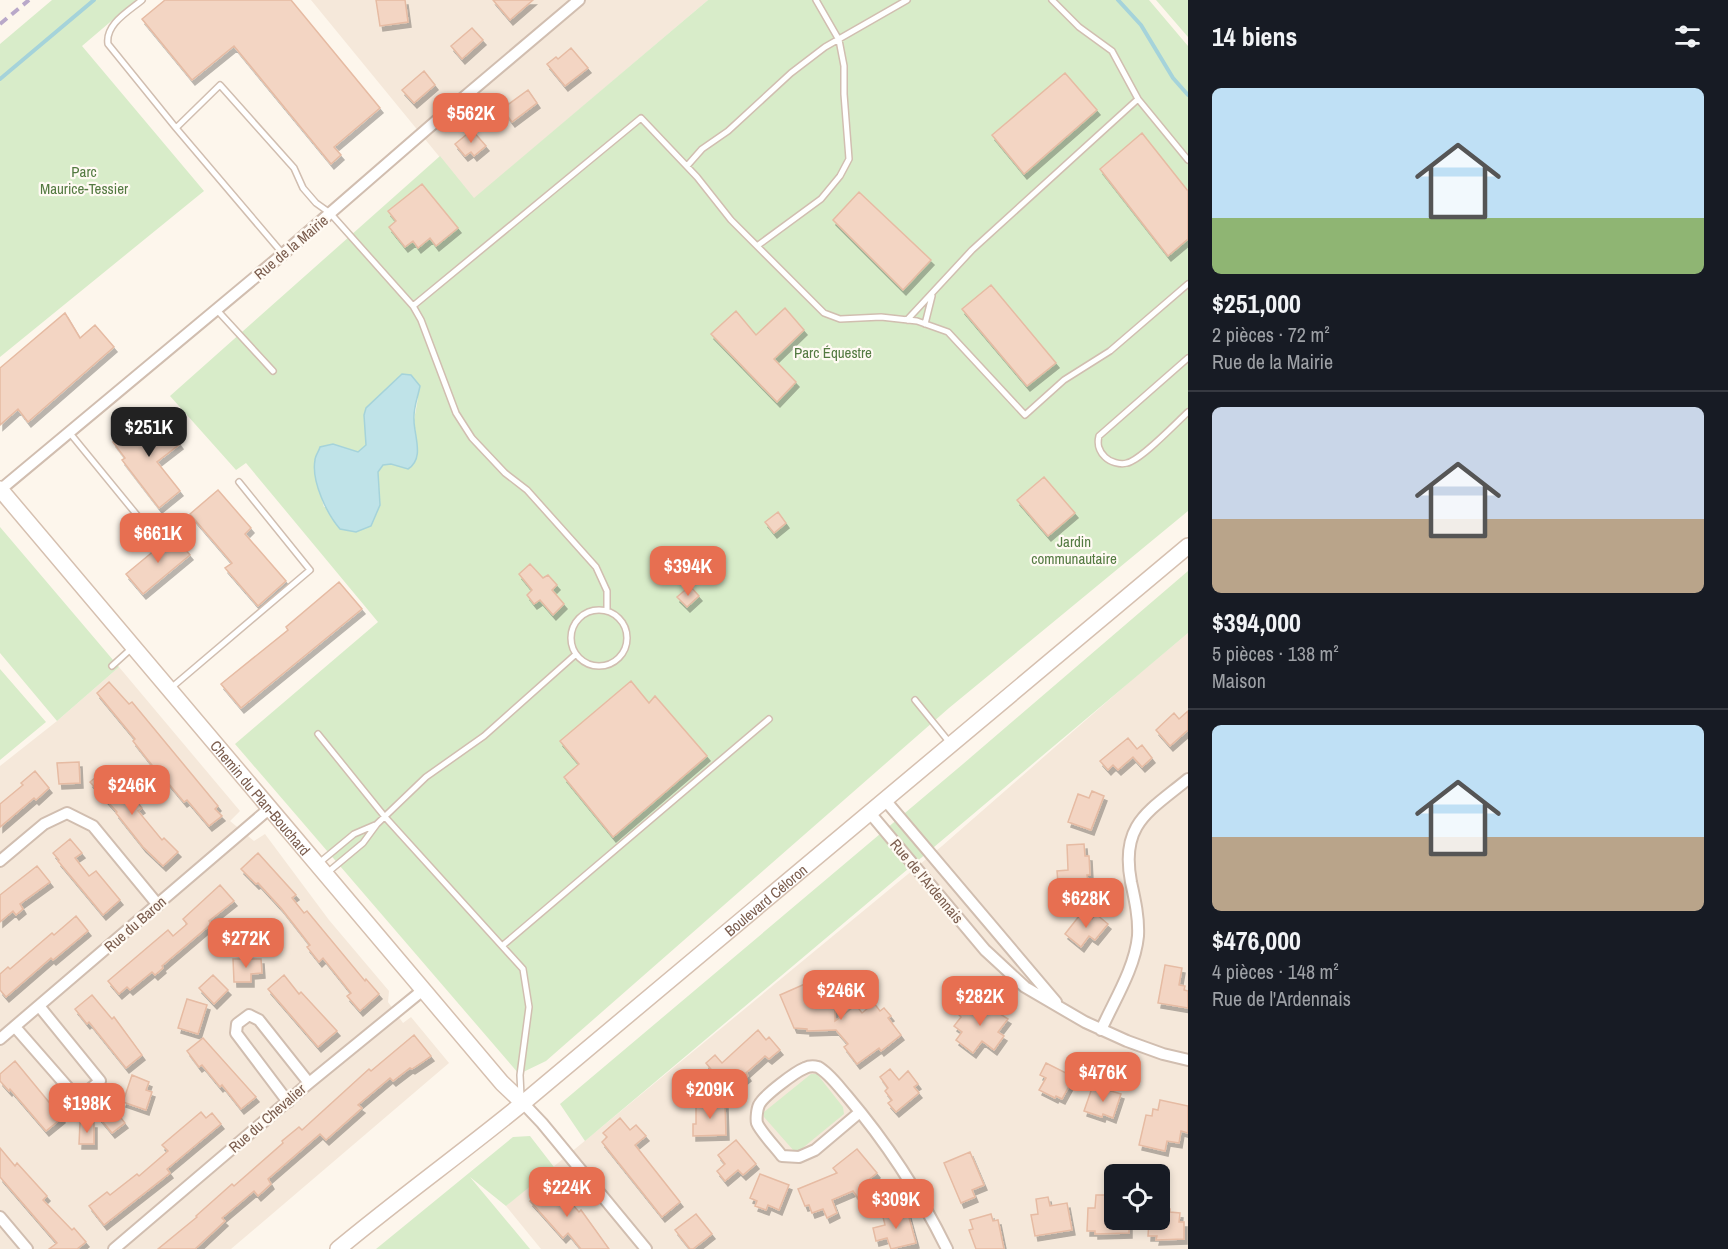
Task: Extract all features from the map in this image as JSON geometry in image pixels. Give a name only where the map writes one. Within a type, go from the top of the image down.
[{"type":"street","name":"Rue de la Mairie","points":[[0,490],[283,254],[574,2]]},
{"type":"street","name":"Chemin du Plan-Bouchard","points":[[0,490],[502,1083],[523,1103]]},
{"type":"street","name":"Boulevard Céloron","points":[[338,1249],[523,1103],[1188,546]]},
{"type":"street","points":[[1101,1030],[1131,963],[1138,937],[1128,858],[1130,841],[1137,826],[1147,814],[1188,779]]},
{"type":"street","name":"Rue de l'Ardennais","points":[[885,800],[1060,1007]]},
{"type":"street","name":"Rue du Baron","points":[[0,1039],[270,808]]},
{"type":"street","points":[[0,861],[44,824],[67,813],[93,826],[158,905]]},
{"type":"street","name":"Rue de l'Ardennais","points":[[870,813],[985,950],[1025,987],[1101,1030],[1140,1047],[1188,1060]]},
{"type":"street","points":[[985,950],[1001,937]]},
{"type":"street","name":"Rue du Chevalier","points":[[114,1249],[309,1083],[423,990]]},
{"type":"street","points":[[15,1027],[78,1099],[100,1081],[39,1006]]},
{"type":"street","points":[[288,1101],[236,1033],[237,1024],[249,1015],[260,1020],[309,1083]]},
{"type":"street","points":[[860,1112],[815,1150],[799,1157],[782,1156],[757,1123],[758,1106],[763,1098],[806,1067],[815,1066],[837,1085],[860,1112],[904,1172],[947,1249]]},
{"type":"street","points":[[523,1103],[646,1249]]},
{"type":"street","points":[[0,1217],[27,1249]]},
{"type":"lane","points":[[142,0],[112,26],[106,36],[108,44],[283,254]]},
{"type":"lane","points":[[758,246],[821,199],[840,176],[849,159],[844,66],[838,35],[816,0]]},
{"type":"lane","points":[[687,166],[702,149],[728,131],[791,73],[825,47],[907,0]]},
{"type":"lane","points":[[1052,0],[1079,27],[1112,51],[1138,99],[1188,160]]},
{"type":"lane","points":[[176,128],[220,85],[294,168],[303,188],[330,213],[413,306],[422,320],[456,413],[472,438],[505,473],[527,490],[596,567],[608,591],[607,611]]},
{"type":"lane","points":[[907,320],[972,250],[1138,99]]},
{"type":"lane","points":[[413,306],[641,118],[687,166],[731,220],[824,313],[840,319],[881,317],[907,320],[948,332],[1025,415],[1064,380],[1110,351],[1188,284]]},
{"type":"lane","points":[[925,324],[933,294]]},
{"type":"lane","points":[[216,309],[273,371]]},
{"type":"lane","points":[[1188,358],[1099,436],[1097,445],[1104,456],[1112,462],[1126,464],[1137,458],[1188,412]]},
{"type":"lane","points":[[69,432],[141,520]]},
{"type":"lane","points":[[169,689],[310,570],[239,482]]},
{"type":"lane","points":[[589,611],[607,611],[615,615],[625,628],[626,645],[622,654],[608,665],[599,667],[582,661],[575,655],[570,639],[575,622],[589,611]]},
{"type":"lane","points":[[112,666],[134,647]]},
{"type":"lane","points":[[322,869],[363,843],[377,824],[426,777],[484,736],[575,655]]},
{"type":"lane","points":[[915,700],[951,744]]},
{"type":"lane","points":[[502,946],[769,719]]},
{"type":"lane","points":[[318,734],[385,817],[523,969],[529,1006],[519,1085],[523,1103]]},
{"type":"lane","points":[[322,869],[354,834],[377,824]]},
{"type":"shaded area","points":[[311,0],[708,0],[474,199]]},
{"type":"shaded area","points":[[1188,633],[1188,1249],[541,1249],[506,1206],[942,846]]},
{"type":"shaded area","points":[[119,667],[240,811],[230,821],[254,841],[265,834],[329,920],[389,991],[388,1002],[403,1023],[411,1017],[449,1063],[231,1249],[0,1249],[0,766],[57,721]]},
{"type":"green space","name":"Parc Maurice-Tessier","points":[[52,0],[136,0],[82,46],[204,191],[0,357],[0,44]]},
{"type":"green space","name":"Parc Équestre","points":[[708,0],[1149,0],[1188,46],[1188,511],[949,708],[546,1061],[519,1074],[235,744],[378,622],[246,463],[236,470],[170,396],[440,156],[474,198]],"holes":[[[396,379],[418,398],[414,420],[418,452],[408,469],[391,464],[383,465],[378,472],[380,505],[324,507],[317,481],[320,447],[333,444],[358,452],[367,444],[364,415]]]},
{"type":"green space","points":[[1156,0],[1188,0],[1188,37]]},
{"type":"green space","points":[[0,527],[119,667],[57,721],[0,653]]},
{"type":"green space","points":[[1188,571],[1188,633],[585,1141],[560,1104]]},
{"type":"green space","points":[[0,669],[46,722],[0,760]]},
{"type":"green space","points":[[811,1074],[817,1074],[843,1107],[844,1114],[799,1151],[794,1151],[764,1117],[764,1112]]},
{"type":"green space","points":[[530,1136],[554,1167],[506,1206],[470,1177],[530,1249],[376,1249],[513,1137]]},
{"type":"water","points":[[402,374],[411,375],[420,386],[414,416],[416,459],[408,469],[391,464],[383,465],[378,472],[380,505],[371,526],[356,532],[340,529],[325,506],[315,478],[314,468],[320,447],[333,444],[358,452],[366,445],[364,415],[366,408]]},
{"type":"building","points":[[165,0],[291,0],[380,108],[334,147],[341,155],[331,164],[234,46],[192,80],[142,19]]},
{"type":"building","points":[[376,0],[405,0],[408,22],[380,26]]},
{"type":"building","points":[[493,0],[533,0],[510,20]]},
{"type":"building","points":[[472,28],[483,40],[462,59],[451,46]]},
{"type":"building","points":[[571,48],[588,68],[565,86],[547,64],[556,57],[558,59]]},
{"type":"building","points":[[424,71],[435,85],[414,103],[402,90]]},
{"type":"building","points":[[1065,73],[1097,110],[1024,174],[992,135]]},
{"type":"building","points":[[528,90],[537,103],[512,122],[502,109]]},
{"type":"building","points":[[472,130],[486,146],[474,156],[471,152],[465,156],[455,144]]},
{"type":"building","points":[[1142,133],[1188,191],[1188,239],[1168,256],[1100,169]]},
{"type":"building","points":[[422,184],[458,228],[436,246],[430,238],[418,248],[413,241],[405,247],[389,227],[396,221],[388,211]]},
{"type":"building","points":[[859,192],[931,260],[903,290],[833,220]]},
{"type":"building","points":[[991,285],[1056,363],[1027,386],[962,309]]},
{"type":"building","points":[[785,308],[804,330],[774,359],[796,382],[777,402],[711,334],[736,311],[756,335]]},
{"type":"building","points":[[65,313],[80,338],[95,325],[114,347],[28,422],[18,409],[0,425],[0,368]]},
{"type":"building","points":[[145,417],[152,426],[161,419],[180,444],[157,462],[180,491],[159,508],[122,460],[125,458],[113,442]]},
{"type":"building","points":[[1044,477],[1075,513],[1048,536],[1017,500]]},
{"type":"building","points":[[218,490],[251,528],[245,534],[286,581],[258,606],[225,568],[232,563],[190,514]]},
{"type":"building","points":[[778,512],[786,523],[774,533],[765,522]]},
{"type":"building","points":[[173,535],[190,555],[143,594],[126,574]]},
{"type":"building","points":[[530,564],[543,578],[548,575],[557,585],[552,590],[564,604],[553,615],[540,600],[534,604],[527,595],[532,590],[519,574]]},
{"type":"building","points":[[339,582],[362,609],[241,708],[221,684],[288,630],[286,627]]},
{"type":"building","points":[[690,586],[699,596],[687,607],[677,597]]},
{"type":"building","points":[[631,681],[649,703],[655,696],[707,756],[613,837],[564,777],[579,764],[560,741]]},
{"type":"building","points":[[109,682],[129,704],[132,702],[218,806],[215,809],[222,816],[209,826],[187,800],[184,802],[163,779],[133,741],[135,739],[97,693]]},
{"type":"building","points":[[1188,711],[1188,730],[1170,746],[1156,730],[1174,713],[1179,719]]},
{"type":"building","points":[[1128,738],[1137,749],[1142,745],[1152,758],[1142,767],[1133,757],[1118,770],[1113,765],[1108,770],[1100,761]]},
{"type":"building","points":[[79,762],[80,783],[59,784],[57,763]]},
{"type":"building","points":[[109,766],[142,808],[138,811],[162,840],[164,838],[178,852],[163,866],[143,847],[117,812],[90,782]]},
{"type":"building","points":[[35,771],[49,788],[0,827],[0,804],[23,785],[21,783]]},
{"type":"building","points":[[1092,791],[1104,796],[1091,830],[1068,822],[1078,794],[1089,798]]},
{"type":"building","points":[[70,839],[82,853],[75,858],[89,876],[96,871],[120,900],[103,915],[53,853]]},
{"type":"building","points":[[1084,844],[1085,856],[1089,856],[1088,882],[1058,883],[1057,871],[1068,870],[1067,845]]},
{"type":"building","points":[[258,853],[296,895],[292,898],[304,913],[307,911],[365,981],[366,979],[379,994],[360,1011],[347,996],[351,993],[323,958],[319,962],[307,947],[310,945],[281,908],[258,883],[256,884],[241,869]]},
{"type":"building","points":[[37,866],[50,882],[20,904],[23,909],[16,915],[13,911],[0,922],[0,895]]},
{"type":"building","points":[[220,885],[234,901],[209,921],[211,924],[162,966],[163,968],[155,975],[152,972],[130,990],[127,987],[119,994],[108,981],[168,930],[173,936],[187,924],[183,919]]},
{"type":"building","points":[[1083,911],[1092,919],[1096,914],[1108,924],[1095,940],[1089,936],[1081,947],[1065,934]]},
{"type":"building","points":[[76,916],[88,931],[53,960],[51,958],[6,997],[0,990],[0,974],[8,967],[10,969]]},
{"type":"building","points":[[233,959],[261,959],[262,973],[251,974],[251,982],[234,982]]},
{"type":"building","points":[[1165,965],[1182,968],[1179,985],[1185,986],[1184,990],[1188,991],[1188,1008],[1158,1003]]},
{"type":"building","points":[[213,975],[228,990],[214,1004],[199,988]]},
{"type":"building","points":[[284,975],[299,994],[301,992],[337,1031],[318,1047],[268,989]]},
{"type":"building","points":[[807,983],[817,983],[817,991],[824,991],[824,997],[835,997],[835,1021],[856,1005],[862,1013],[874,1003],[880,1011],[884,1008],[891,1016],[888,1018],[901,1035],[881,1051],[879,1048],[857,1064],[844,1047],[848,1044],[836,1030],[807,1031],[807,1029],[794,1028],[780,995]]},
{"type":"building","points":[[92,995],[112,1019],[114,1017],[142,1055],[126,1068],[89,1022],[87,1024],[75,1009]]},
{"type":"building","points":[[187,999],[207,1005],[198,1034],[178,1028]]},
{"type":"building","points":[[980,1001],[1008,1019],[998,1032],[1004,1036],[994,1050],[982,1041],[973,1053],[956,1040],[962,1032],[954,1026],[967,1004],[974,1009]]},
{"type":"building","points":[[758,1030],[766,1040],[769,1037],[780,1050],[769,1059],[765,1056],[746,1073],[748,1076],[724,1096],[708,1078],[714,1073],[706,1063],[715,1055],[722,1063]]},
{"type":"building","points":[[414,1035],[431,1056],[393,1081],[390,1078],[358,1105],[362,1108],[326,1140],[320,1134],[268,1179],[271,1184],[258,1196],[254,1191],[222,1218],[225,1221],[195,1249],[158,1249],[232,1184],[234,1186],[283,1143],[282,1141],[299,1127],[302,1130],[369,1069],[371,1071]]},
{"type":"building","points":[[203,1038],[256,1097],[241,1109],[222,1085],[220,1087],[202,1065],[199,1067],[187,1051]]},
{"type":"building","points":[[15,1061],[62,1118],[46,1131],[10,1089],[9,1091],[0,1081],[0,1074]]},
{"type":"building","points":[[1046,1063],[1074,1077],[1062,1099],[1039,1090],[1046,1078],[1040,1075]]},
{"type":"building","points":[[890,1069],[899,1080],[908,1071],[918,1084],[914,1087],[919,1093],[896,1112],[888,1103],[892,1100],[885,1091],[888,1088],[880,1077]]},
{"type":"building","points":[[132,1075],[149,1082],[146,1090],[152,1092],[146,1110],[123,1102]]},
{"type":"building","points":[[1092,1088],[1100,1091],[1101,1088],[1121,1094],[1113,1118],[1084,1111]]},
{"type":"building","points":[[1160,1100],[1188,1106],[1188,1133],[1181,1131],[1179,1143],[1167,1141],[1165,1151],[1139,1145],[1146,1115],[1152,1116],[1153,1109],[1158,1110]]},
{"type":"building","points":[[696,1104],[725,1104],[726,1135],[693,1136],[693,1124],[696,1124]]},
{"type":"building","points":[[111,1105],[125,1123],[112,1133],[98,1116]]},
{"type":"building","points":[[201,1112],[206,1118],[212,1113],[221,1124],[167,1169],[170,1173],[104,1225],[89,1206],[107,1192],[110,1195],[137,1174],[139,1176],[168,1151],[162,1145]]},
{"type":"building","points":[[620,1118],[630,1130],[636,1125],[646,1136],[635,1145],[680,1202],[662,1217],[602,1142],[607,1137],[603,1133]]},
{"type":"building","points":[[80,1123],[94,1123],[94,1144],[79,1144]]},
{"type":"building","points":[[736,1140],[756,1164],[743,1175],[738,1170],[725,1181],[717,1171],[725,1164],[718,1155]]},
{"type":"building","points":[[0,1148],[15,1166],[17,1163],[47,1196],[43,1200],[86,1242],[77,1249],[49,1249],[57,1243],[0,1177]]},
{"type":"building","points":[[857,1149],[877,1173],[861,1186],[865,1191],[858,1198],[853,1191],[832,1200],[837,1213],[827,1218],[823,1209],[812,1213],[809,1205],[805,1206],[798,1189],[837,1173],[833,1168]]},
{"type":"building","points":[[970,1152],[984,1185],[972,1190],[975,1197],[961,1203],[944,1163]]},
{"type":"building","points":[[760,1174],[789,1185],[779,1210],[768,1205],[766,1210],[755,1206],[757,1201],[750,1198]]},
{"type":"building","points":[[544,1182],[550,1190],[556,1185],[579,1212],[581,1210],[609,1249],[581,1249],[568,1233],[563,1238],[530,1201],[537,1195],[534,1191]]},
{"type":"building","points":[[1096,1195],[1104,1195],[1104,1230],[1129,1230],[1129,1233],[1095,1234],[1095,1231],[1087,1231],[1088,1208],[1095,1208]]},
{"type":"building","points":[[1048,1197],[1050,1206],[1067,1203],[1072,1230],[1035,1236],[1031,1215],[1038,1214],[1036,1199]]},
{"type":"building","points":[[907,1210],[916,1243],[891,1249],[887,1238],[876,1241],[873,1228],[885,1225],[883,1217]]},
{"type":"building","points":[[1170,1212],[1180,1213],[1179,1222],[1184,1222],[1184,1239],[1156,1240],[1157,1236],[1148,1236],[1148,1230],[1170,1230]]},
{"type":"building","points":[[696,1214],[712,1234],[690,1249],[675,1230]]},
{"type":"building","points":[[991,1214],[993,1221],[998,1220],[1004,1249],[976,1249],[969,1230],[973,1229],[970,1220]]},
{"type":"waterway","points":[[0,79],[94,0]]},
{"type":"waterway","points":[[1118,0],[1141,25],[1173,78],[1188,95]]},
{"type":"railway","points":[[0,24],[29,0]]},
{"type":"park label","name":"Jardin communautaire","points":[[1074,550]]}]
